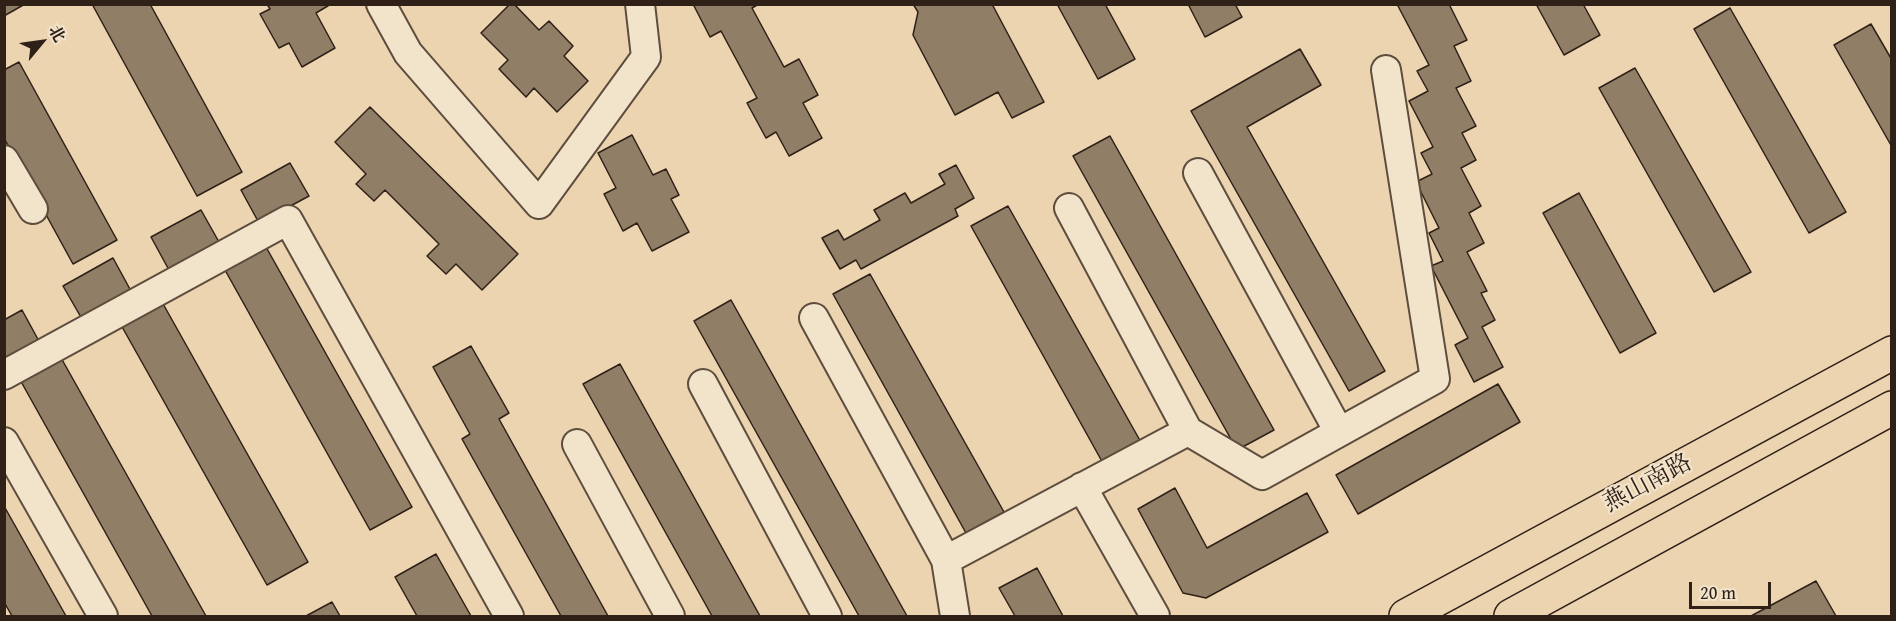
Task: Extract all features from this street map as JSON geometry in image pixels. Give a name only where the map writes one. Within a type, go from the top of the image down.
[{"type":"main road","name":"燕山南路","points":[[1406,616],[1892,353]]},
{"type":"main road","name":"燕山南路","points":[[1511,616],[1892,408]]},
{"type":"main road","points":[[1642,488],[1667,531]]},
{"type":"street","points":[[381,4],[408,53],[539,204],[646,57],[640,4]]},
{"type":"street","points":[[1069,208],[1188,430],[1262,475],[1435,379],[1386,70]]},
{"type":"street","points":[[4,160],[33,209]]},
{"type":"street","points":[[1198,173],[1339,432]]},
{"type":"street","points":[[4,375],[288,220],[509,616]]},
{"type":"street","points":[[814,318],[946,560],[955,616]]},
{"type":"street","points":[[703,384],[827,616]]},
{"type":"street","points":[[946,560],[1188,430]]},
{"type":"street","points":[[4,442],[103,616]]},
{"type":"street","points":[[577,444],[670,616]]},
{"type":"street","points":[[1082,487],[1155,616]]},
{"type":"building","points":[[4,4],[25,4],[4,16]]},
{"type":"building","points":[[92,4],[150,4],[242,172],[197,196]]},
{"type":"building","points":[[267,4],[331,4],[316,13],[335,48],[302,67],[289,43],[279,48],[260,14],[270,9]]},
{"type":"building","points":[[510,4],[514,4],[539,30],[549,21],[573,46],[564,56],[588,81],[557,112],[534,88],[526,97],[499,69],[508,60],[481,33]]},
{"type":"building","points":[[693,4],[759,4],[752,8],[784,67],[799,59],[818,95],[803,103],[822,138],[789,156],[776,132],[766,138],[747,103],[757,98],[721,31],[710,37]]},
{"type":"building","points":[[913,4],[992,4],[1044,102],[1012,118],[998,92],[955,115],[913,35],[918,12]]},
{"type":"building","points":[[1057,4],[1105,4],[1135,59],[1098,79]]},
{"type":"building","points":[[1188,4],[1235,4],[1242,17],[1205,37]]},
{"type":"building","points":[[1401,4],[1449,4],[1467,40],[1454,46],[1471,81],[1456,88],[1476,126],[1462,133],[1476,160],[1461,168],[1481,206],[1469,213],[1484,243],[1467,252],[1487,291],[1481,293],[1495,320],[1482,327],[1503,367],[1474,382],[1455,345],[1468,338],[1431,266],[1443,261],[1429,233],[1439,228],[1416,182],[1432,174],[1421,153],[1433,147],[1409,101],[1428,91],[1417,71],[1429,65],[1398,6]]},
{"type":"building","points":[[1536,4],[1583,4],[1600,35],[1564,55]]},
{"type":"building","points":[[1730,8],[1846,212],[1809,233],[1694,29]]},
{"type":"building","points":[[1871,24],[1892,60],[1892,147],[1834,45]]},
{"type":"building","points":[[1300,49],[1321,85],[1247,127],[1385,371],[1349,391],[1191,111]]},
{"type":"building","points":[[19,62],[117,240],[73,264],[4,138],[4,70]]},
{"type":"building","points":[[1635,68],[1751,272],[1714,292],[1599,88]]},
{"type":"building","points":[[370,107],[518,254],[482,290],[456,264],[446,274],[427,256],[439,244],[385,190],[374,201],[356,184],[366,174],[335,142]]},
{"type":"building","points":[[632,135],[653,175],[666,169],[679,195],[671,199],[689,232],[652,251],[637,223],[623,231],[604,194],[616,188],[598,153]]},
{"type":"building","points":[[1110,136],[1274,430],[1237,450],[1073,156]]},
{"type":"building","points":[[290,163],[309,196],[259,223],[241,190]]},
{"type":"building","points":[[956,165],[974,198],[955,209],[958,216],[861,269],[856,260],[840,269],[822,238],[838,230],[844,240],[880,220],[874,210],[905,193],[911,203],[945,184],[939,174]]},
{"type":"building","points":[[1579,193],[1656,333],[1620,353],[1543,213]]},
{"type":"building","points":[[1008,206],[1142,444],[1104,465],[971,226]]},
{"type":"building","points":[[201,210],[219,242],[169,270],[151,237]]},
{"type":"building","points":[[266,247],[412,507],[370,530],[225,270]]},
{"type":"building","points":[[113,258],[131,291],[82,319],[63,286]]},
{"type":"building","points":[[870,274],[1004,512],[966,533],[833,294]]},
{"type":"building","points":[[731,300],[907,616],[859,616],[694,321]]},
{"type":"building","points":[[162,302],[308,562],[267,585],[121,325]]},
{"type":"building","points":[[22,310],[40,343],[4,363],[4,320]]},
{"type":"building","points":[[471,346],[509,413],[499,419],[608,616],[561,616],[462,439],[470,434],[433,367]]},
{"type":"building","points":[[60,356],[206,616],[152,616],[19,378]]},
{"type":"building","points":[[620,364],[760,616],[712,616],[583,384]]},
{"type":"building","points":[[1498,384],[1520,422],[1358,514],[1336,475]]},
{"type":"building","points":[[1175,488],[1207,548],[1307,493],[1328,532],[1206,598],[1183,593],[1138,509]]},
{"type":"building","points":[[4,506],[66,616],[12,616],[4,602]]},
{"type":"building","points":[[436,554],[471,616],[417,616],[395,577]]},
{"type":"building","points":[[1037,568],[1063,616],[1015,616],[999,588]]},
{"type":"building","points":[[1816,581],[1836,616],[1751,616]]},
{"type":"building","points":[[332,602],[340,616],[306,616]]}]
